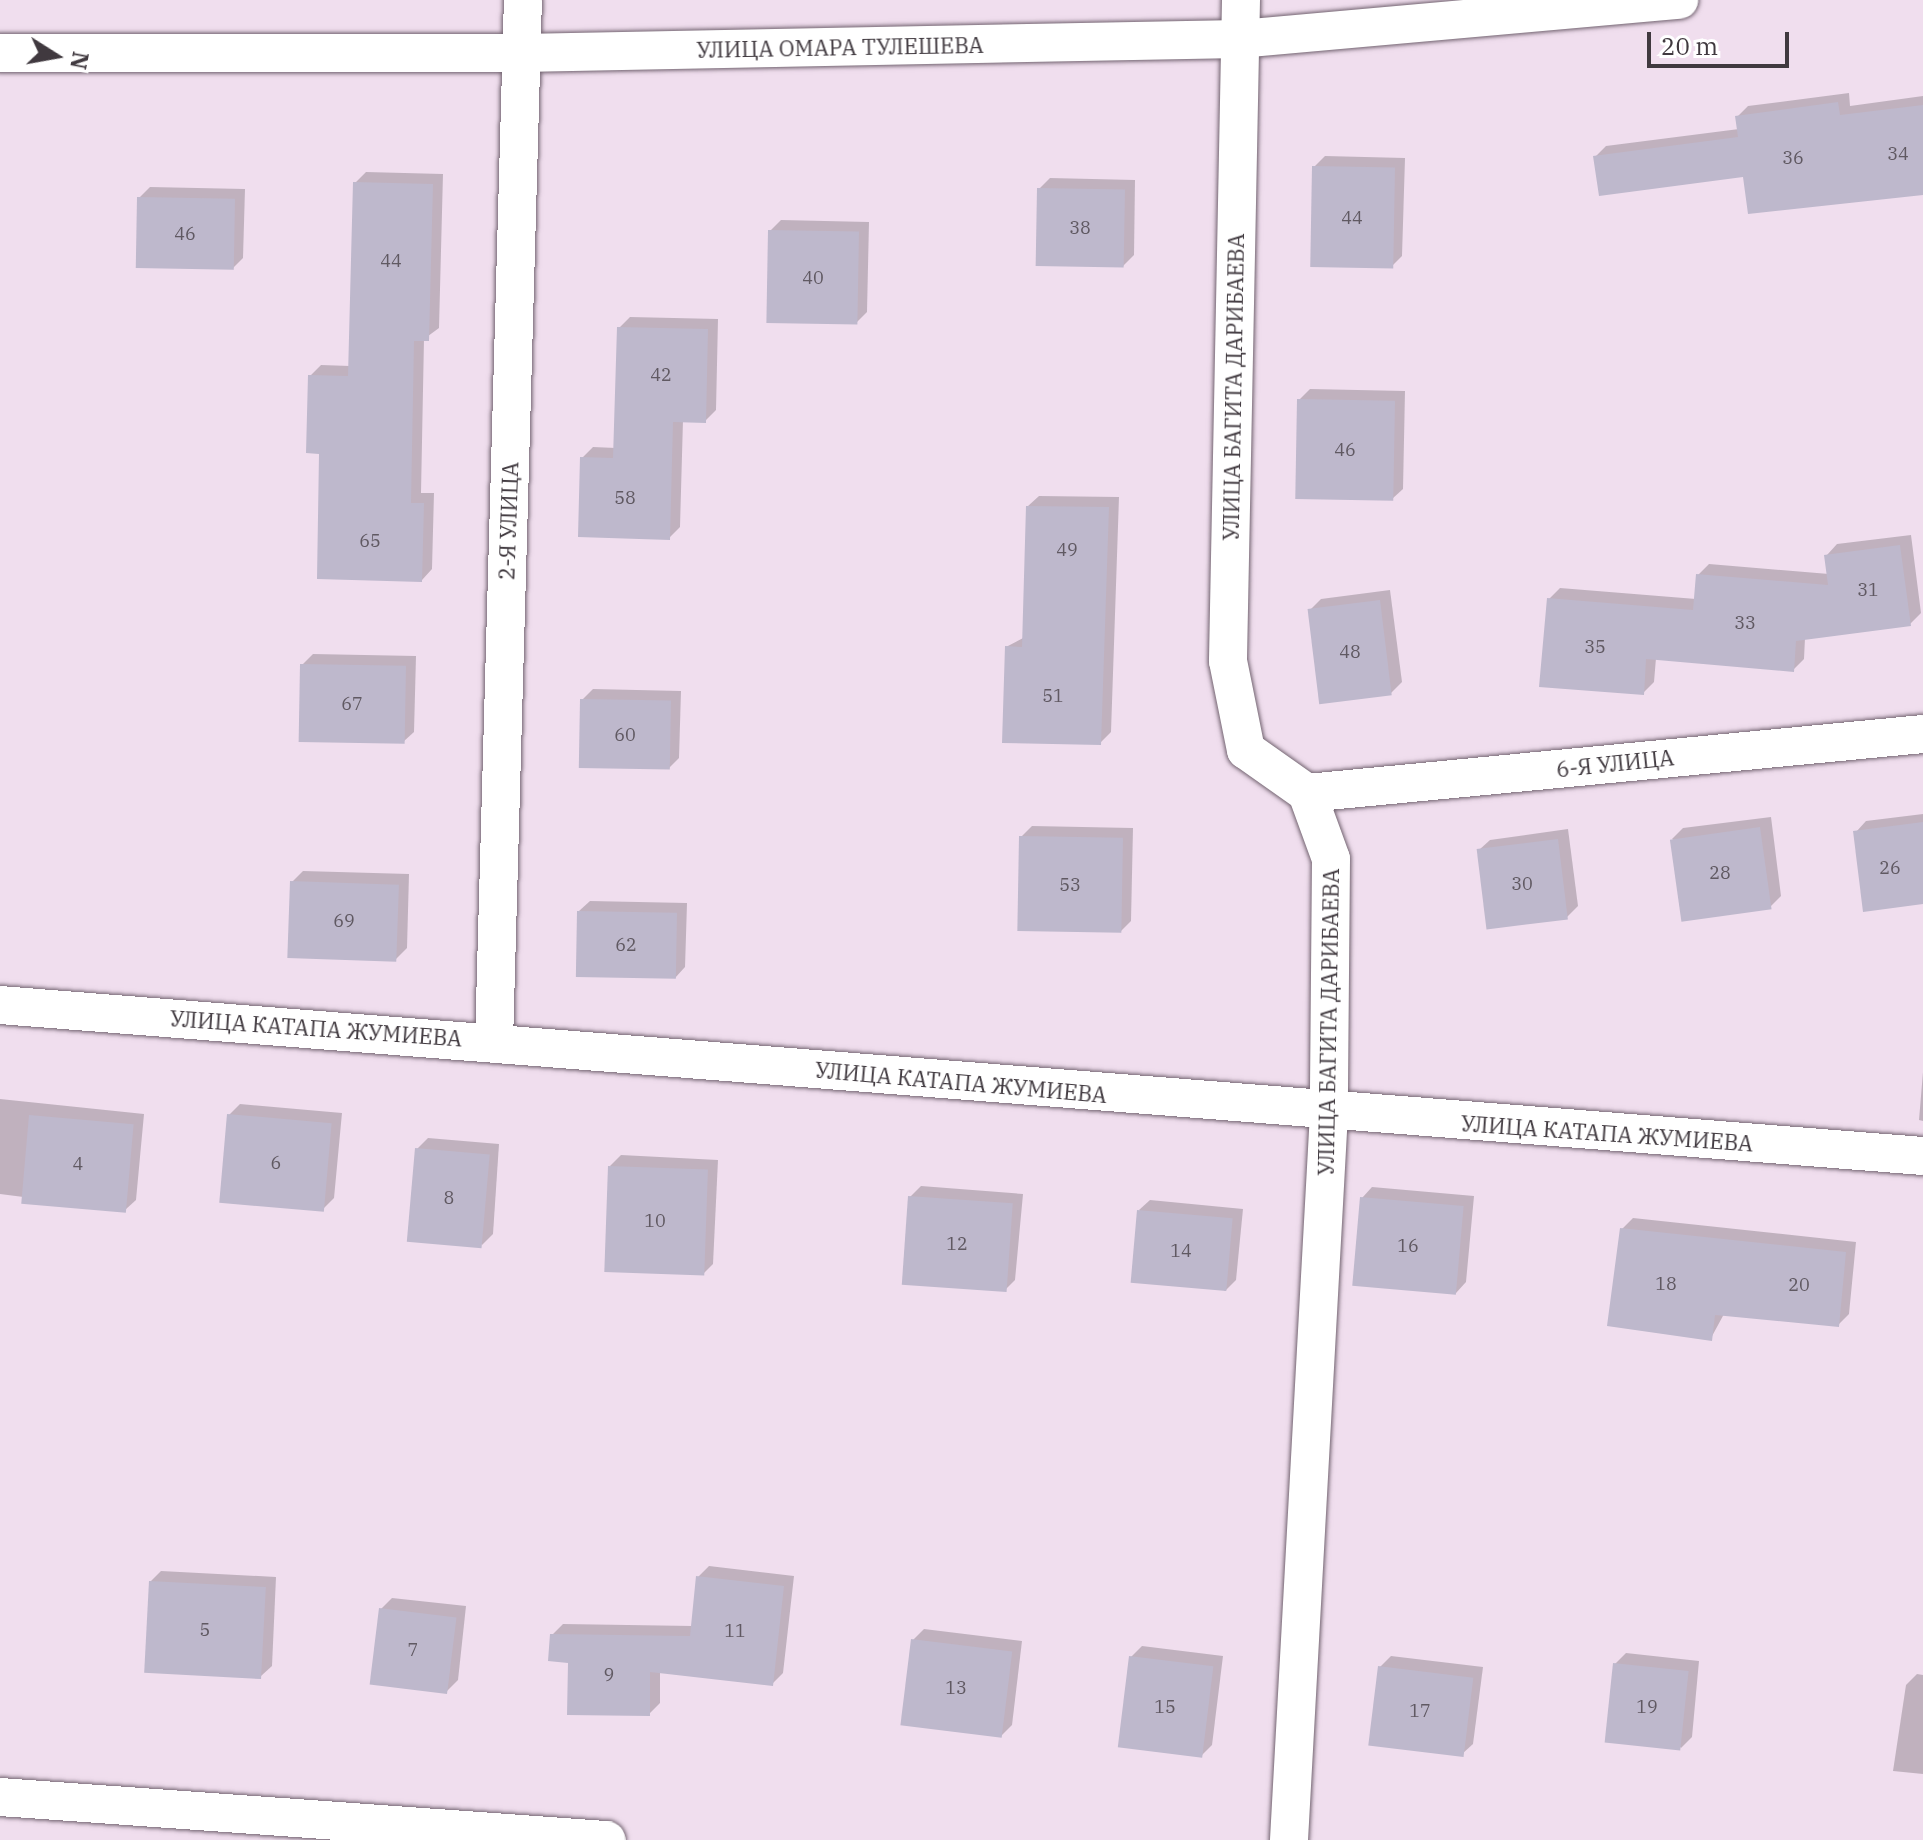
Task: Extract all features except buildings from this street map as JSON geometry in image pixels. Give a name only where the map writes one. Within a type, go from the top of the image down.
[{"type":"street","name":"2-Я УЛИЦА","points":[[494,1042],[523,0]]},
{"type":"street","name":"УЛИЦА БАГИТА ДАРИБАЕВА","points":[[1241,0],[1228,661],[1246,750],[1307,793],[1331,859],[1329,1113],[1289,1840]]},
{"type":"street","name":"УЛИЦА ОМАРА ТУЛЕШЕВА","points":[[0,53],[521,53],[1240,39],[1679,0]]},
{"type":"street","name":"6-Я УЛИЦА","points":[[1307,793],[1923,734]]},
{"type":"street","name":"УЛИЦА КАТАПА ЖУМИЕВА","points":[[0,1005],[494,1042],[1329,1113],[1923,1156]]},
{"type":"street","points":[[0,1797],[606,1840]]}]
